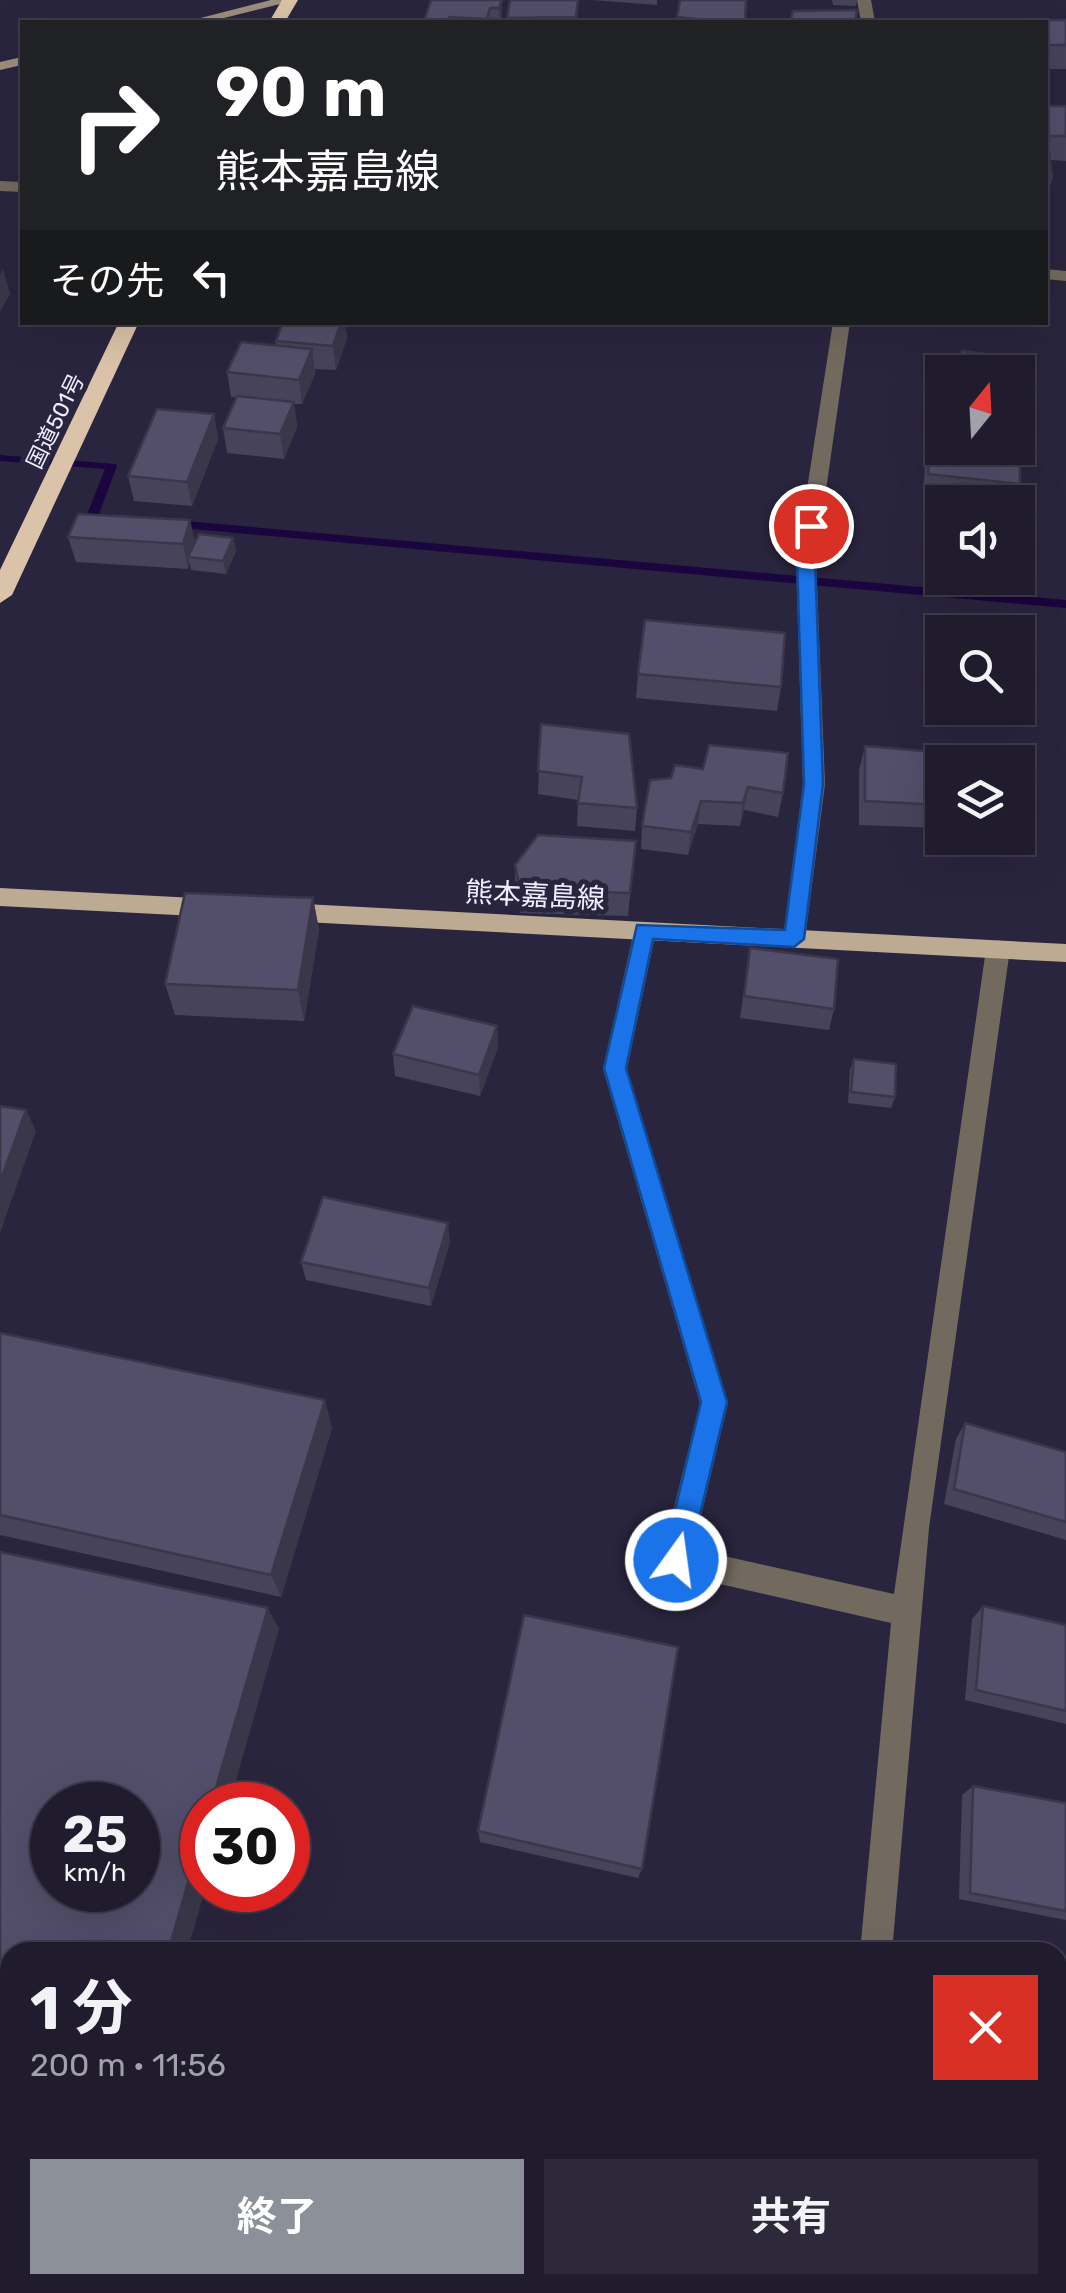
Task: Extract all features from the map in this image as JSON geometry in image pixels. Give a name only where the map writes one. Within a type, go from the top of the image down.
[{"type":"highway","name":"国道501号","points":[[0,595],[128,325]]},
{"type":"main road","name":"熊本嘉島線","points":[[0,897],[1066,953]]},
{"type":"street","points":[[201,20],[289,0]]},
{"type":"street","points":[[794,939],[814,784],[806,560],[842,325]]},
{"type":"street","points":[[644,931],[615,1068],[714,1402],[676,1560],[908,1612]]},
{"type":"street","points":[[877,1942],[915,1528],[998,949]]},
{"type":"building","points":[[431,0],[502,0],[499,8],[490,8],[487,19],[424,20]]},
{"type":"building","points":[[510,0],[578,0],[576,17],[507,18]]},
{"type":"building","points":[[680,0],[746,0],[745,20],[677,17]]},
{"type":"building","points":[[857,10],[855,20],[791,20],[793,11]]},
{"type":"building","points":[[1048,20],[1066,20],[1066,45],[1048,45]]},
{"type":"building","points":[[1048,106],[1066,106],[1066,136],[1048,136]]},
{"type":"building","points":[[1048,151],[1049,151],[1052,179],[1048,178]]},
{"type":"building","points":[[282,325],[340,325],[333,346],[276,341]]},
{"type":"building","points":[[241,342],[312,349],[299,380],[227,372]]},
{"type":"building","points":[[962,351],[995,355],[962,355]]},
{"type":"building","points":[[237,396],[294,402],[280,434],[223,428]]},
{"type":"building","points":[[157,409],[214,414],[187,482],[128,476]]},
{"type":"building","points":[[929,465],[1020,465],[1020,484],[928,474]]},
{"type":"building","points":[[78,514],[190,520],[183,544],[68,537]]},
{"type":"building","points":[[199,534],[233,538],[223,561],[188,557]]},
{"type":"building","points":[[645,620],[785,633],[781,687],[638,674]]},
{"type":"building","points":[[541,724],[629,734],[637,808],[578,803],[582,777],[538,771]]},
{"type":"building","points":[[709,745],[788,753],[783,793],[748,787],[743,803],[701,801],[691,832],[642,826],[650,780],[671,778],[675,765],[703,769]]},
{"type":"building","points":[[865,746],[925,751],[925,804],[865,801]]},
{"type":"building","points":[[538,835],[636,841],[630,893],[520,890],[515,865]]},
{"type":"building","points":[[185,893],[313,898],[298,990],[165,984]]},
{"type":"building","points":[[750,948],[838,959],[834,1009],[744,996]]},
{"type":"building","points":[[413,1006],[497,1026],[479,1075],[393,1054]]},
{"type":"building","points":[[854,1059],[896,1064],[895,1097],[851,1092]]},
{"type":"building","points":[[0,1106],[26,1110],[0,1182]]},
{"type":"building","points":[[323,1197],[448,1223],[429,1288],[301,1262]]},
{"type":"building","points":[[0,1333],[325,1400],[271,1575],[0,1515]]},
{"type":"building","points":[[965,1423],[1066,1452],[1066,1522],[954,1489]]},
{"type":"building","points":[[0,1552],[268,1608],[218,1782],[180,1782],[180,1910],[171,1942],[0,1942]]},
{"type":"building","points":[[983,1606],[1066,1625],[1066,1711],[976,1690]]},
{"type":"building","points":[[524,1615],[678,1647],[642,1869],[478,1831]]},
{"type":"building","points":[[973,1786],[1066,1803],[1066,1911],[970,1893]]},
{"type":"waterway","points":[[0,458],[112,466],[92,517],[111,518]]},
{"type":"waterway","points":[[174,524],[1066,604]]},
{"type":"route","points":[[676,1560],[714,1402],[615,1068],[644,931],[794,939],[814,784],[806,560],[811,526]]}]
